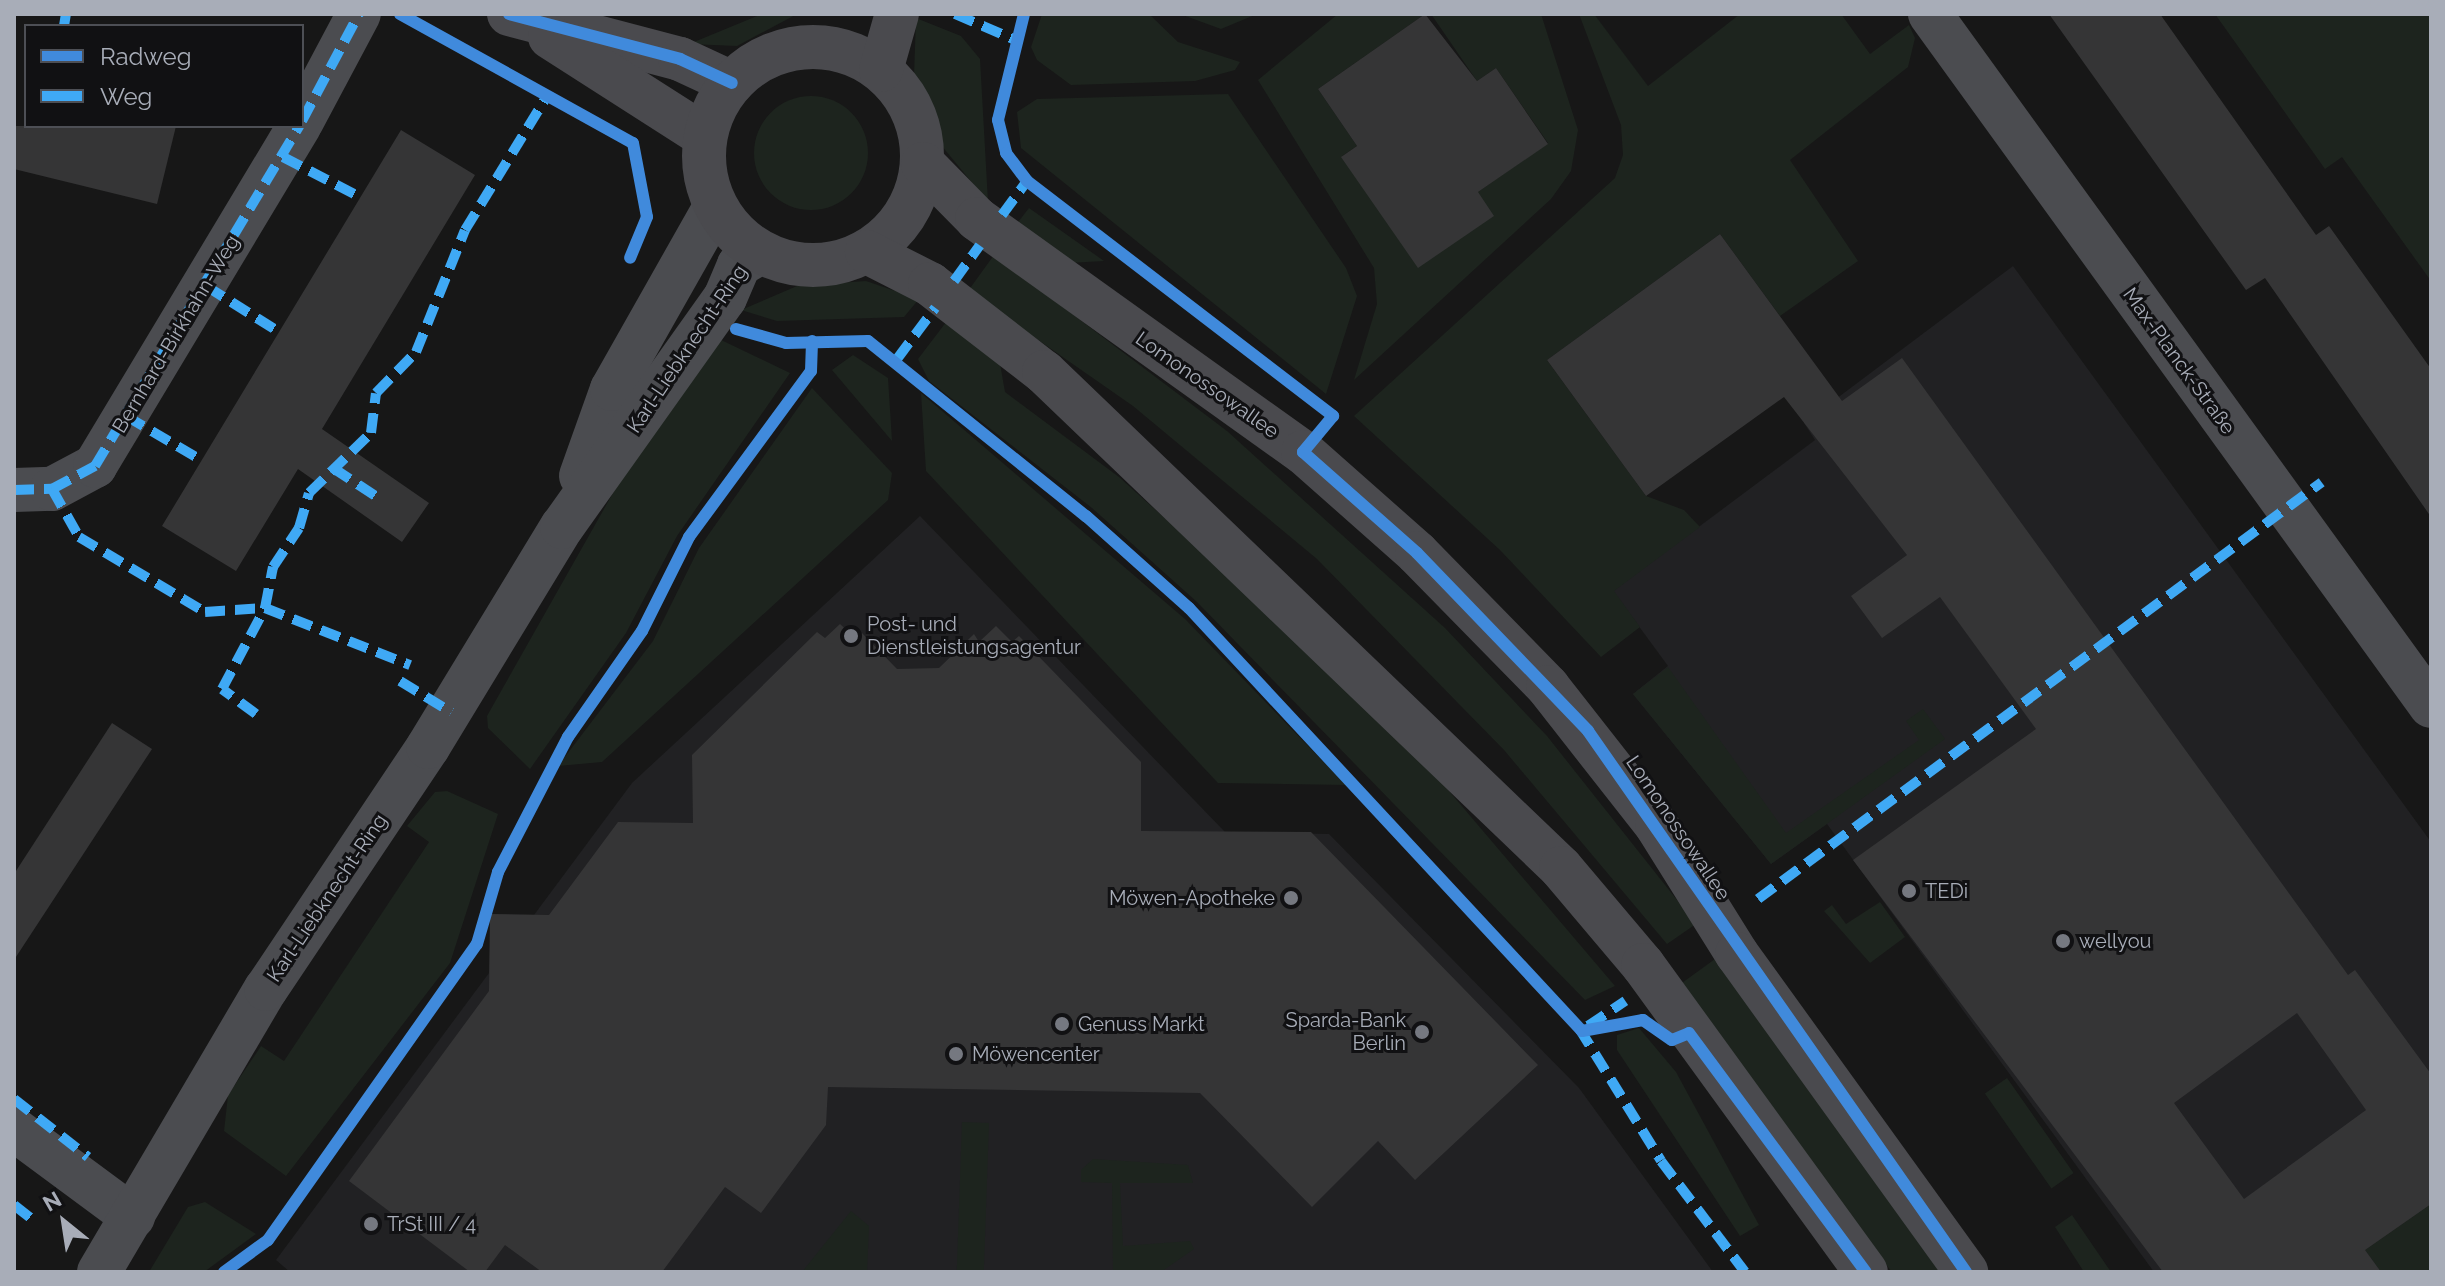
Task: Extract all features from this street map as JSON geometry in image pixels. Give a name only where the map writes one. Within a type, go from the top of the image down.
[{"type":"street","points":[[304,117],[359,14]]},
{"type":"street","points":[[881,70],[897,14]]},
{"type":"street","name":"Max-Planck-Straße","points":[[1930,14],[2431,706]]},
{"type":"street","points":[[513,15],[680,59],[732,83]]},
{"type":"street","points":[[513,15],[705,136]]},
{"type":"street","points":[[820,30],[849,53],[881,70],[905,96],[919,128],[923,164],[906,215],[867,252],[831,265],[794,265],[759,253],[715,207],[705,136],[732,83],[768,56],[820,30]]},
{"type":"street","name":"Bernhard-Birkhahn-Weg","points":[[14,490],[52,489],[95,466],[298,128]]},
{"type":"street","name":"Lomonossowallee","points":[[923,164],[977,219],[1303,452],[1417,553],[1556,695],[1657,826],[1737,954],[1966,1272]]},
{"type":"street","name":"Karl-Liebknecht-Ring","points":[[562,527],[612,389],[715,207]]},
{"type":"street","points":[[867,252],[937,288],[1044,372],[1571,878],[1866,1272]]},
{"type":"street","name":"Karl-Liebknecht-Ring","points":[[99,1272],[266,989],[443,724],[562,527],[725,298],[739,265],[759,253]]},
{"type":"street","points":[[14,1129],[133,1217]]},
{"type":"shaded area","points":[[762,14],[797,14],[737,46],[689,44]]},
{"type":"shaded area","points":[[1042,14],[1149,14],[1178,42],[1240,62],[1235,70],[1195,81],[1071,85],[1037,60],[1031,47]]},
{"type":"shaded area","points":[[1180,14],[1257,14],[1221,29]]},
{"type":"shaded area","points":[[1338,14],[1425,14],[1318,89],[1357,146],[1342,156],[1478,192],[1548,143],[1496,68],[1477,81],[1431,14],[1541,14],[1578,130],[1571,171],[1551,199],[1354,380],[1377,304],[1374,268],[1258,80]]},
{"type":"shaded area","points":[[1579,14],[1594,14],[1648,86],[1740,14],[1841,14],[1870,54],[1909,25],[1915,38],[1908,67],[1790,160],[1858,261],[1780,316],[1720,234],[1547,360],[1646,496],[1684,510],[1700,527],[1614,591],[1640,627],[1601,657],[1500,550],[1354,416],[1615,178],[1623,155],[1621,125]]},
{"type":"shaded area","points":[[2215,14],[2431,14],[2431,281],[2342,157],[2325,169]]},
{"type":"shaded area","points":[[916,18],[961,36],[980,59],[988,202],[941,145],[914,76]]},
{"type":"shaded area","points":[[1228,94],[1346,268],[1357,296],[1326,394],[1021,148],[1017,112],[1037,99]]},
{"type":"shaded area","points":[[811,96],[843,105],[859,121],[868,153],[859,185],[843,201],[811,210],[779,201],[763,185],[754,153],[763,121],[779,105]]},
{"type":"shaded area","points":[[1029,208],[1104,261],[1069,263],[1015,226]]},
{"type":"shaded area","points":[[994,255],[1227,431],[1445,628],[1547,736],[1696,924],[1667,944],[1504,750],[1317,559],[1133,406],[968,291]]},
{"type":"shaded area","points":[[2013,266],[2431,842],[2431,1272],[2154,1272],[1827,824],[1771,864],[1633,694],[1668,666],[1613,591],[1815,440],[1804,423]]},
{"type":"shaded area","points":[[866,281],[919,299],[904,317],[777,321],[741,310],[797,286]]},
{"type":"shaded area","points":[[950,317],[999,358],[1005,392],[1119,477],[1386,717],[1615,986],[1585,1000],[1197,602],[1092,508],[929,381],[918,359]]},
{"type":"shaded area","points":[[717,338],[790,373],[677,536],[626,633],[530,769],[488,728],[487,716],[626,470]]},
{"type":"shaded area","points":[[853,355],[888,378],[892,441],[832,370]]},
{"type":"shaded area","points":[[812,388],[892,473],[888,500],[602,762],[558,766],[653,641],[699,548]]},
{"type":"shaded area","points":[[921,393],[1185,619],[1346,785],[1218,783],[926,471]]},
{"type":"shaded area","points":[[920,516],[1225,832],[1329,834],[1579,1088],[1713,1272],[290,1272],[276,1260],[489,973],[491,915],[534,915],[632,783]]},
{"type":"shaded area","points":[[1668,667],[1786,833],[1919,740],[1906,721],[1923,709],[1945,739],[1771,864],[1633,694]]},
{"type":"shaded area","points":[[447,791],[498,814],[450,963],[286,1176],[224,1131],[228,1095],[261,1046],[284,1061],[429,842],[407,826],[435,792]]},
{"type":"shaded area","points":[[1880,902],[1905,937],[1870,963],[1824,911],[1832,905],[1846,924]]},
{"type":"shaded area","points":[[1715,959],[1942,1272],[1892,1272],[1682,983]]},
{"type":"shaded area","points":[[1639,1028],[1676,1072],[1759,1225],[1740,1236],[1617,1050],[1617,1035]]},
{"type":"shaded area","points":[[2007,1078],[2074,1173],[2051,1189],[1985,1093]]},
{"type":"shaded area","points":[[962,1122],[989,1123],[984,1272],[957,1272]]},
{"type":"shaded area","points":[[1093,1159],[1188,1165],[1193,1183],[1120,1183],[1123,1246],[1190,1241],[1194,1249],[1161,1272],[1113,1272],[1112,1183],[1081,1182],[1081,1170]]},
{"type":"shaded area","points":[[205,1202],[256,1234],[204,1272],[149,1272],[188,1207]]},
{"type":"shaded area","points":[[2431,1204],[2431,1272],[2381,1272],[2365,1250]]},
{"type":"shaded area","points":[[851,1211],[869,1226],[867,1272],[802,1272]]},
{"type":"shaded area","points":[[2072,1215],[2111,1272],[2084,1272],[2055,1227]]},
{"type":"building","points":[[1425,14],[1477,81],[1496,68],[1548,144],[1478,192],[1494,216],[1418,268],[1341,157],[1357,146],[1318,89]]},
{"type":"building","points":[[2049,14],[2160,14],[2316,235],[2329,226],[2431,369],[2431,517],[2265,278],[2246,290]]},
{"type":"building","points":[[14,126],[176,128],[157,204],[14,169]]},
{"type":"building","points":[[401,130],[475,175],[322,429],[429,503],[402,542],[298,469],[236,571],[162,526]]},
{"type":"building","points":[[1720,234],[1842,401],[1902,358],[2348,975],[2355,970],[2431,1074],[2431,1204],[2365,1250],[2381,1272],[2163,1272],[1853,860],[2036,729],[1940,597],[1882,638],[1851,596],[1907,555],[1784,397],[1646,496],[1547,360]],"holes":[[[2297,1013],[2366,1110],[2244,1199],[2174,1103]]]},
{"type":"building","name":"Möwencenter","points":[[840,624],[856,639],[862,633],[897,669],[939,668],[974,634],[979,642],[996,626],[1012,642],[1019,636],[1141,762],[1141,831],[1311,832],[1538,1065],[1415,1180],[1378,1141],[1312,1207],[1200,1093],[828,1087],[826,1125],[761,1213],[725,1187],[662,1272],[542,1272],[505,1245],[485,1272],[470,1272],[349,1181],[489,991],[490,914],[549,915],[618,822],[693,823],[692,755],[817,632],[825,638]]},
{"type":"building","points":[[112,723],[152,749],[14,960],[14,874]]},
{"type":"marked path","points":[[64,24],[66,14]]},
{"type":"marked path","points":[[304,117],[359,14]]},
{"type":"marked path","points":[[955,14],[1013,39]]},
{"type":"marked path","points":[[256,714],[222,689],[265,608],[273,567],[299,528],[309,493],[371,433],[376,393],[416,352],[465,230],[549,93]]},
{"type":"marked path","points":[[14,490],[52,489],[95,466],[298,128]]},
{"type":"marked path","points":[[283,157],[360,197]]},
{"type":"marked path","points":[[1002,215],[1027,181]]},
{"type":"marked path","points":[[954,281],[980,245]]},
{"type":"marked path","points":[[206,286],[279,332]]},
{"type":"marked path","points":[[897,359],[935,308]]},
{"type":"marked path","points":[[126,416],[201,460]]},
{"type":"marked path","points":[[333,468],[377,497]]},
{"type":"marked path","points":[[1758,899],[2322,482]]},
{"type":"marked path","points":[[52,489],[79,537],[205,612],[265,608],[410,665]]},
{"type":"marked path","points":[[400,681],[451,712]]},
{"type":"marked path","points":[[1588,1026],[1625,1001]]},
{"type":"marked path","points":[[1579,1028],[1661,1161],[1745,1272]]},
{"type":"marked path","points":[[14,1099],[88,1157]]},
{"type":"marked path","points":[[14,1205],[37,1223]]},
{"type":"cycle path","points":[[400,14],[633,143],[647,217],[630,258]]},
{"type":"cycle path","points":[[509,14],[680,59],[732,83]]},
{"type":"cycle path","points":[[1024,14],[998,120],[1006,153],[1027,181],[1333,416],[1303,452],[1417,553],[1588,731],[1966,1272]]},
{"type":"cycle path","points":[[736,329],[786,343],[868,341],[1086,516],[1189,608],[1582,1031],[1643,1020],[1672,1040],[1689,1033],[1866,1272]]},
{"type":"cycle path","points":[[224,1272],[268,1240],[477,944],[498,872],[568,737],[642,631],[689,537],[811,371],[812,341]]},
{"type":"place","name":"Post- und Dienstleistungsagentur","points":[[851,636]]},
{"type":"place","name":"TEDi","points":[[1909,891]]},
{"type":"place","name":"Möwen-Apotheke","points":[[1291,898]]},
{"type":"place","name":"wellyou","points":[[2063,941]]},
{"type":"place","name":"Genuss Markt","points":[[1062,1024]]},
{"type":"place","name":"Sparda-Bank Berlin","points":[[1422,1032]]},
{"type":"place","name":"Möwencenter","points":[[956,1054]]},
{"type":"place","name":"TrSt III / 4","points":[[371,1224]]}]
